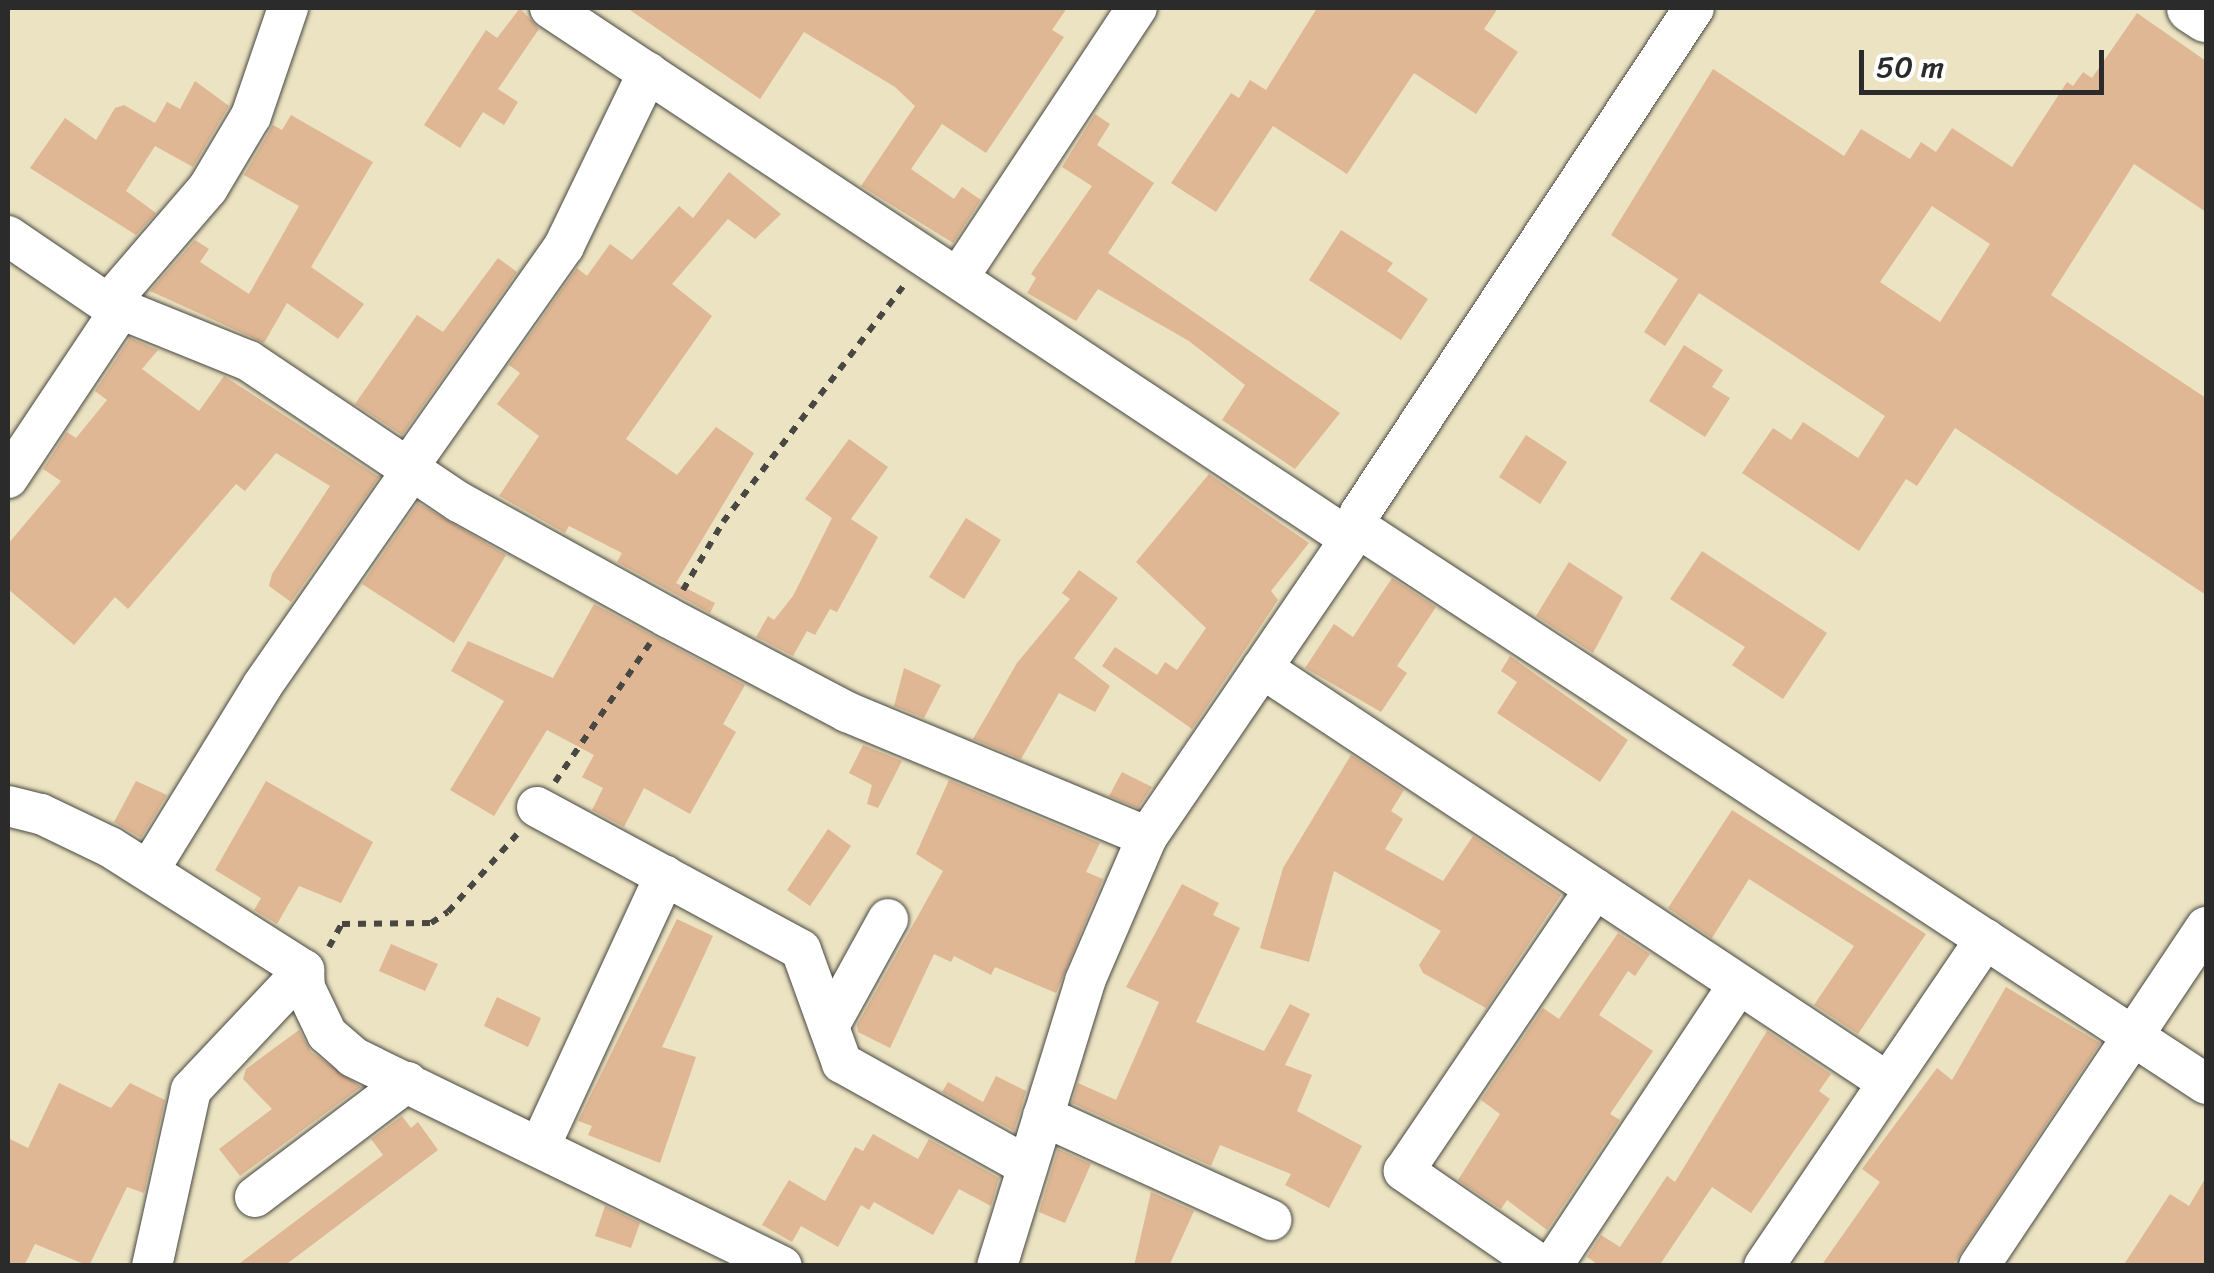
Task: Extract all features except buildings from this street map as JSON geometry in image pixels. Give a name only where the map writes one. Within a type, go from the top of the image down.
[{"type":"main road","points":[[2192,8],[2206,17]]},
{"type":"street","points":[[8,478],[115,306],[208,188],[251,116],[288,8]]},
{"type":"street","points":[[550,8],[942,267],[2206,1084]]},
{"type":"street","points":[[942,267],[1137,8]]},
{"type":"street","points":[[1006,1262],[1027,1166],[1110,914],[1147,837],[1353,533],[1694,8]]},
{"type":"street","points":[[149,870],[262,686],[564,246],[648,72]]},
{"type":"street","points":[[8,236],[115,306],[249,361],[527,543],[667,618],[847,712],[1147,837]]},
{"type":"street","points":[[1262,668],[1887,1082]]},
{"type":"street","points":[[8,806],[41,814],[149,870],[304,979],[327,1034],[354,1057],[782,1266]]},
{"type":"street","points":[[538,808],[800,950],[842,1063],[1027,1166]]},
{"type":"street","points":[[540,1146],[666,876]]},
{"type":"street","points":[[1542,1266],[1404,1170],[1595,889]]},
{"type":"street","points":[[829,1026],[888,919]]},
{"type":"street","points":[[1979,1266],[2206,927]]},
{"type":"street","points":[[1764,1266],[1985,940]]},
{"type":"street","points":[[152,1266],[192,1090],[304,979]]},
{"type":"street","points":[[1552,1266],[1738,986]]},
{"type":"street","points":[[255,1197],[407,1082]]},
{"type":"street","points":[[1043,1116],[1271,1220]]},
{"type":"path","points":[[304,979],[342,924],[431,923],[486,876],[538,808],[667,618],[723,522],[942,267]]}]
